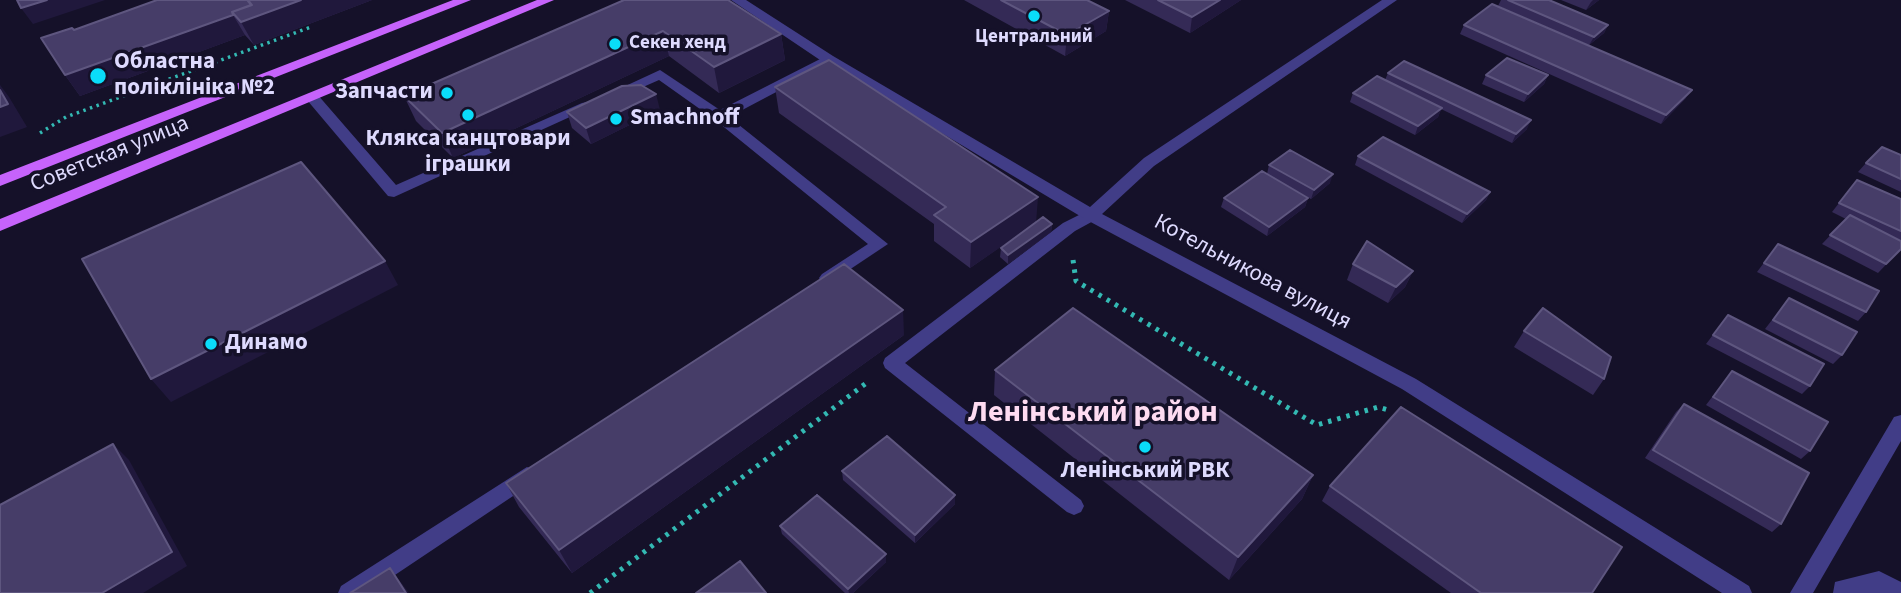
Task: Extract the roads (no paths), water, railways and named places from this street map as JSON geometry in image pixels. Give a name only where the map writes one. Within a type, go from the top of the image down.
[{"type":"main road","points":[[0,181],[465,0]]},
{"type":"main road","name":"Советская улица","points":[[0,225],[548,0]]},
{"type":"street","name":"Котельникова вулиця","points":[[737,0],[828,59],[1091,215],[1409,384],[1741,593]]},
{"type":"street","points":[[1074,506],[892,363],[1069,227],[1091,215],[1149,162],[1391,0]]},
{"type":"street","points":[[719,116],[828,59]]},
{"type":"street","points":[[312,97],[394,192],[660,74],[719,116],[880,244],[811,289]]},
{"type":"street","points":[[1801,593],[1901,423]]},
{"type":"street","points":[[349,593],[545,464]]},
{"type":"street","points":[[1844,593],[1843,589],[1880,581],[1901,593]]},
{"type":"place","name":"Центральний","points":[[1034,16]]},
{"type":"place","name":"Секен хенд","points":[[615,44]]},
{"type":"place","name":"Областна поліклініка №2","points":[[98,76]]},
{"type":"place","name":"Запчасти","points":[[447,93]]},
{"type":"place","name":"Клякса канцтовари іграшки","points":[[468,115]]},
{"type":"place","name":"Smachnoff","points":[[616,119]]},
{"type":"place","name":"Динамо","points":[[211,344]]},
{"type":"place","name":"Ленінський РВК","points":[[1145,447]]},
{"type":"district","name":"Ленінський район","points":[[1093,414]]}]
